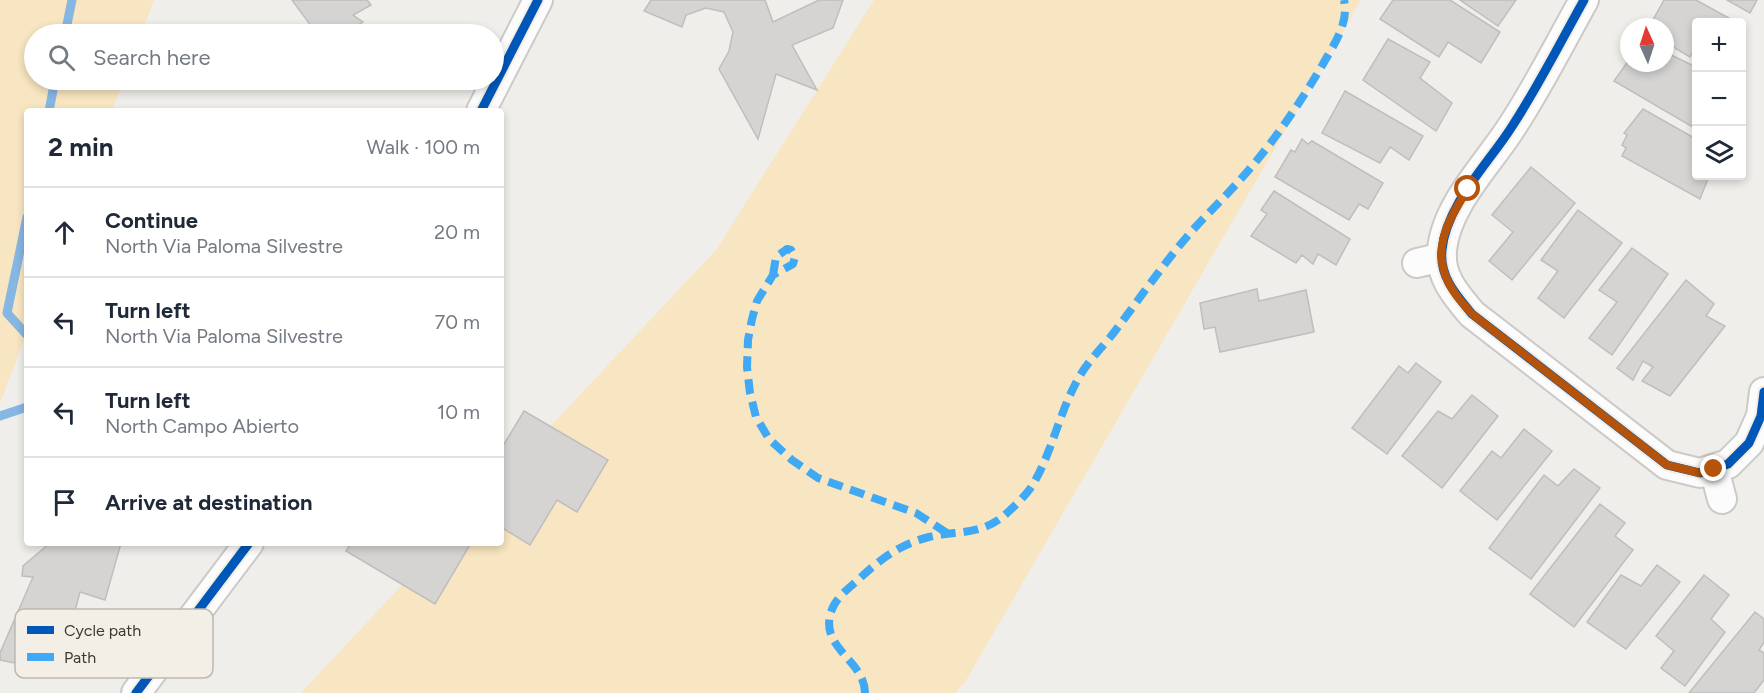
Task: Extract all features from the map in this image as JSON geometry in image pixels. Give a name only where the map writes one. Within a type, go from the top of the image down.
[{"type":"street","points":[[504,66],[538,0]]},
{"type":"street","points":[[1584,0],[1512,127],[1456,208],[1429,260],[1444,272],[1453,292],[1472,314],[1667,465],[1700,473],[1728,464],[1749,443],[1761,416],[1764,392]]},
{"type":"street","points":[[483,108],[492,90]]},
{"type":"street","points":[[1714,469],[1722,499]]},
{"type":"street","points":[[199,609],[247,546]]},
{"type":"street","points":[[136,693],[147,678]]},
{"type":"shaded area","points":[[0,0],[154,0],[145,24],[24,24],[24,90],[120,90],[113,108],[24,108],[24,340],[0,403]]},
{"type":"shaded area","points":[[874,0],[1361,0],[965,682],[955,693],[301,693],[438,546],[504,546],[504,476],[716,250]]},
{"type":"building","points":[[292,0],[367,0],[371,5],[353,15],[363,22],[360,24],[310,24]]},
{"type":"building","points":[[651,0],[765,0],[773,22],[819,0],[843,0],[833,28],[792,45],[817,90],[776,74],[758,139],[719,69],[729,51],[733,32],[724,12],[706,8],[686,15],[682,27],[644,11]]},
{"type":"building","points":[[1393,0],[1450,0],[1500,32],[1481,63],[1448,42],[1439,57],[1380,19]]},
{"type":"building","points":[[1460,0],[1516,0],[1498,26]]},
{"type":"building","points":[[1664,0],[1696,0],[1729,18],[1692,18],[1692,53],[1690,57],[1674,47],[1674,18],[1654,18]]},
{"type":"building","points":[[1727,0],[1757,0],[1750,13]]},
{"type":"building","points":[[1388,39],[1430,62],[1420,78],[1452,103],[1436,131],[1363,80]]},
{"type":"building","points":[[1674,56],[1692,65],[1692,127],[1614,81],[1620,72],[1674,72]]},
{"type":"building","points":[[1345,91],[1423,136],[1409,160],[1390,147],[1380,163],[1322,133]]},
{"type":"building","points":[[1643,109],[1692,137],[1692,180],[1707,180],[1700,199],[1622,156],[1626,148],[1622,145],[1627,135],[1624,133]]},
{"type":"building","points":[[1302,139],[1308,144],[1312,141],[1383,183],[1368,209],[1359,204],[1349,220],[1275,177],[1291,150],[1295,152]]},
{"type":"building","points":[[1531,167],[1575,203],[1512,280],[1489,261],[1513,232],[1492,215]]},
{"type":"building","points":[[1274,191],[1350,239],[1336,265],[1318,254],[1313,264],[1302,255],[1296,263],[1251,236],[1267,214],[1261,210]]},
{"type":"building","points":[[1578,210],[1622,243],[1564,318],[1538,298],[1558,271],[1541,260]]},
{"type":"building","points":[[1632,248],[1668,274],[1612,355],[1589,338],[1617,302],[1599,290]]},
{"type":"building","points":[[1686,280],[1714,304],[1706,316],[1725,326],[1670,396],[1642,381],[1653,367],[1643,361],[1633,380],[1617,368]]},
{"type":"building","points":[[1257,289],[1259,301],[1306,290],[1314,332],[1220,352],[1215,327],[1204,329],[1200,303]]},
{"type":"building","points":[[1416,363],[1441,382],[1387,454],[1352,428],[1399,366],[1408,373]]},
{"type":"building","points":[[1472,395],[1498,416],[1442,488],[1402,456],[1438,411],[1452,419]]},
{"type":"building","points":[[524,411],[608,460],[577,512],[557,500],[530,545],[504,529],[504,444]]},
{"type":"building","points":[[1524,429],[1552,451],[1497,520],[1460,491],[1492,451],[1501,458]]},
{"type":"building","points":[[1574,469],[1600,488],[1531,579],[1489,548],[1544,475],[1558,486]]},
{"type":"building","points":[[1600,504],[1625,523],[1615,536],[1633,550],[1574,627],[1530,594]]},
{"type":"building","points":[[46,546],[120,546],[105,600],[80,592],[76,609],[19,609],[33,577],[22,576],[23,566]]},
{"type":"building","points":[[349,546],[469,546],[435,604],[346,551]]},
{"type":"building","points":[[1657,565],[1680,582],[1626,649],[1587,622],[1621,575],[1641,586]]},
{"type":"building","points":[[1704,575],[1729,595],[1711,619],[1725,632],[1685,686],[1661,668],[1674,651],[1656,636]]},
{"type":"building","points":[[1755,612],[1764,619],[1764,642],[1759,650],[1764,653],[1764,680],[1754,693],[1689,693]]},
{"type":"building","points":[[15,618],[15,663],[0,660],[0,653]]},
{"type":"waterway","points":[[67,24],[72,0]]},
{"type":"waterway","points":[[50,108],[53,90]]},
{"type":"waterway","points":[[24,231],[7,313],[24,332]]},
{"type":"waterway","points":[[0,416],[24,408]]},
{"type":"marked path","points":[[865,693],[863,681],[830,633],[829,621],[835,603],[874,566],[899,548],[929,537],[979,529],[998,520],[1027,493],[1039,473],[1071,392],[1082,373],[1181,244],[1251,168],[1284,125],[1336,41],[1344,17],[1344,0]]},
{"type":"marked path","points":[[773,275],[776,257],[787,249],[791,250],[795,257],[793,264],[773,275],[757,301],[748,340],[747,367],[750,393],[756,417],[769,439],[792,460],[818,478],[916,513],[950,535]]},
{"type":"cycle path","points":[[504,66],[538,0]]},
{"type":"cycle path","points":[[1584,0],[1540,81],[1502,142],[1469,186],[1451,217],[1442,250],[1446,277],[1472,314],[1667,465],[1700,473],[1728,464],[1749,443],[1761,416],[1764,392]]},
{"type":"cycle path","points":[[483,108],[492,90]]},
{"type":"cycle path","points":[[199,609],[247,546]]},
{"type":"cycle path","points":[[136,693],[147,678]]},
{"type":"route","points":[[1468,189],[1445,228],[1441,252],[1444,272],[1453,292],[1472,314],[1667,465],[1700,473],[1714,469]]}]
